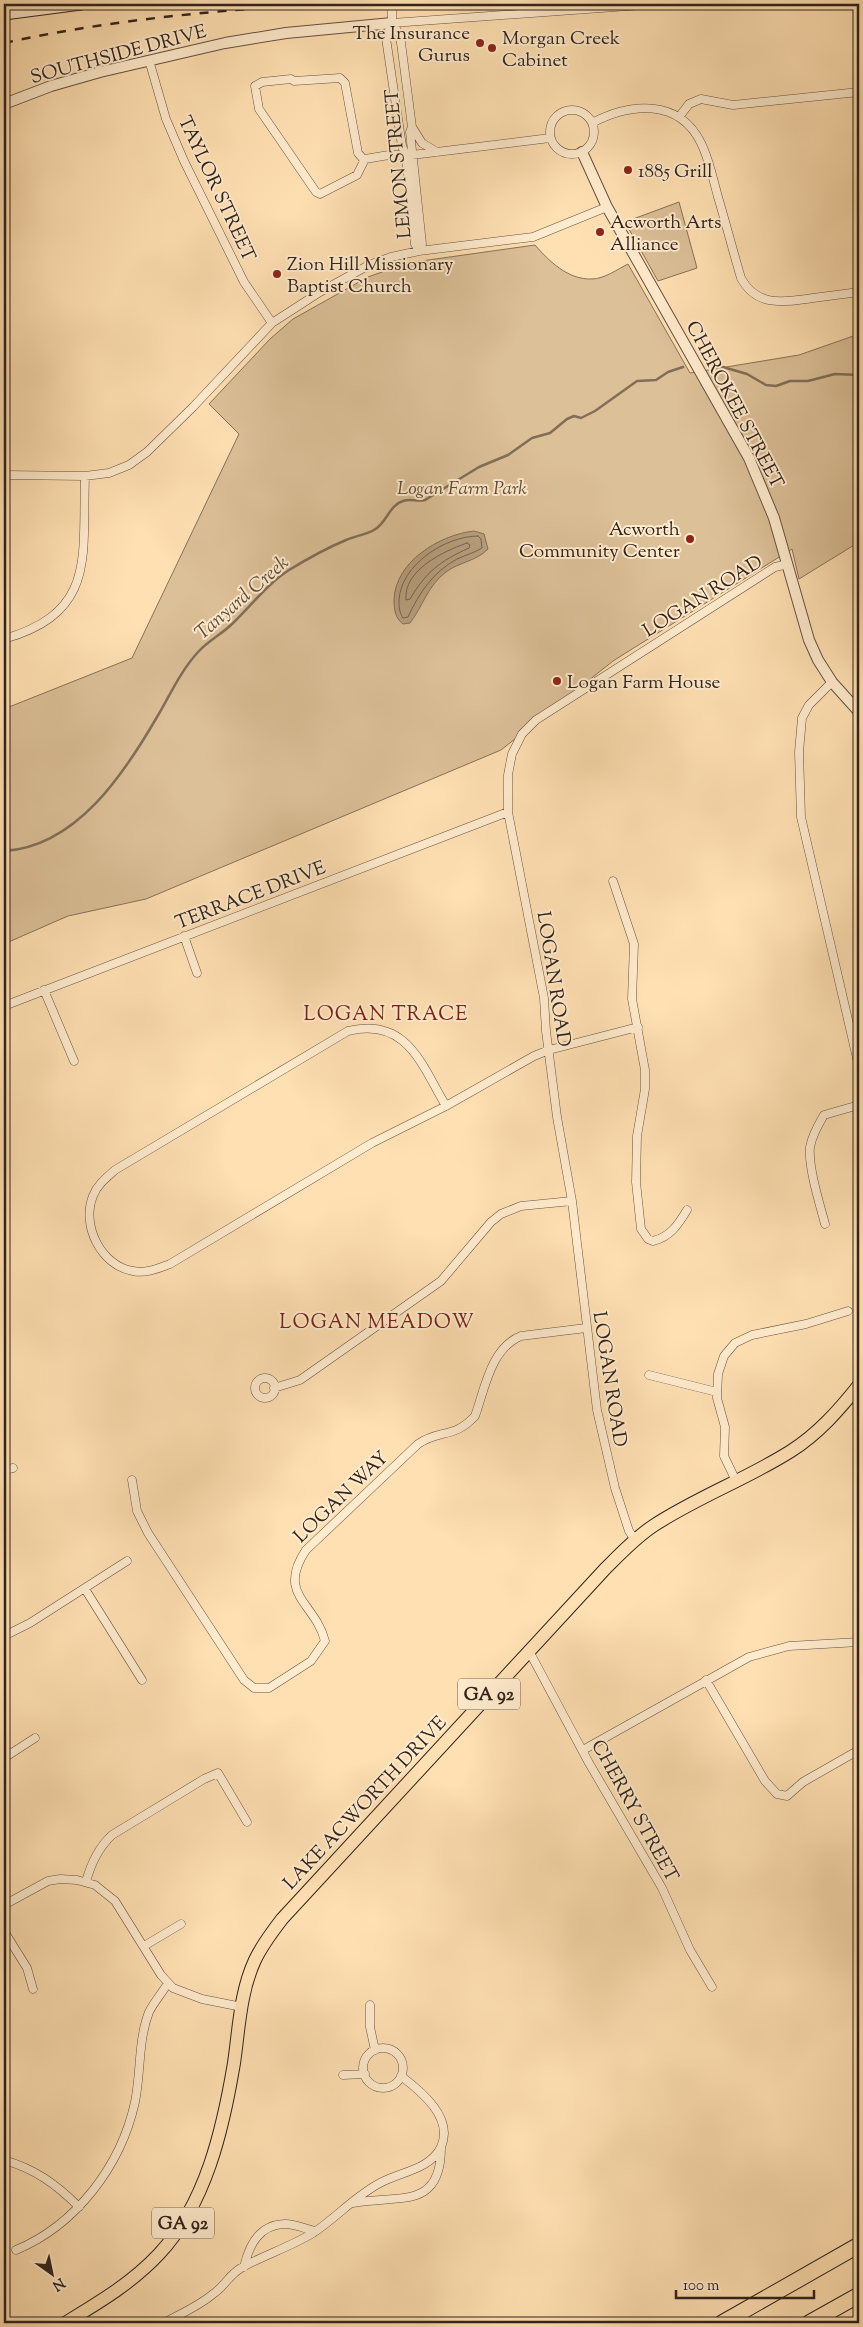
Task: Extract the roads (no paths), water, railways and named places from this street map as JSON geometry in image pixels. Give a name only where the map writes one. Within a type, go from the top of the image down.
[{"type":"highway","points":[[722,2323],[855,2247]]},
{"type":"highway","points":[[809,2323],[859,2295]]},
{"type":"main road","points":[[4,14],[81,4]]},
{"type":"main road","name":"LAKE ACWORTH DRIVE","points":[[65,2323],[80,2319],[146,2267],[170,2241],[192,2207],[219,2134],[229,2090],[245,1990],[255,1961],[282,1919],[355,1837],[605,1569],[635,1540],[671,1515],[792,1450],[812,1435],[838,1410],[859,1385]]},
{"type":"street","name":"LEMON STREET","points":[[392,4],[392,23],[386,38],[402,146],[409,155]]},
{"type":"street","points":[[392,23],[656,4]]},
{"type":"street","name":"LEMON STREET","points":[[392,23],[400,34],[412,127],[409,155],[415,244],[419,251]]},
{"type":"street","name":"SOUTHSIDE DRIVE","points":[[4,104],[51,86],[149,60],[253,38],[392,23]]},
{"type":"street","name":"TAYLOR STREET","points":[[149,60],[166,119],[184,161],[244,282],[272,323]]},
{"type":"street","points":[[333,77],[343,80],[358,153],[364,160],[357,175],[318,194],[258,110],[255,86],[262,82],[291,79],[294,81],[333,77]]},
{"type":"street","points":[[679,117],[689,104],[702,99],[733,105],[859,92]]},
{"type":"street","points":[[592,122],[644,106],[667,110],[679,117],[696,133],[704,148],[741,278],[758,297],[777,303],[859,292]]},
{"type":"street","points":[[567,110],[582,112],[592,122],[594,136],[592,143],[582,152],[576,154],[563,153],[553,144],[550,138],[551,124],[554,118],[567,110]]},
{"type":"street","points":[[412,127],[422,143],[437,152]]},
{"type":"street","points":[[364,160],[389,155],[409,155],[550,138]]},
{"type":"street","name":"CHEROKEE STREET","points":[[582,152],[607,207],[749,458],[774,518],[809,640],[818,660],[832,682],[859,712]]},
{"type":"street","points":[[4,475],[86,476],[120,470],[143,455],[193,407],[272,323],[314,295],[369,265],[391,257],[419,251],[533,237],[607,207]]},
{"type":"street","points":[[4,640],[28,632],[54,617],[66,605],[77,585],[82,564],[86,476]]},
{"type":"street","name":"LOGAN ROAD","points":[[635,1540],[629,1531],[615,1488],[602,1438],[586,1328],[572,1201],[557,1117],[542,988],[508,812],[508,783],[512,754],[522,734],[536,720],[775,567],[788,564]]},
{"type":"street","points":[[832,682],[809,705],[802,718],[799,752],[800,817],[859,1067]]},
{"type":"street","name":"TERRACE DRIVE","points":[[4,1006],[508,812]]},
{"type":"street","points":[[613,881],[634,944],[632,999],[646,1070],[635,1154],[640,1218],[644,1235],[653,1241],[666,1236],[675,1228],[687,1210]]},
{"type":"street","points":[[184,936],[197,973]]},
{"type":"street","points":[[44,990],[74,1061]]},
{"type":"street","points":[[446,1106],[416,1056],[402,1038],[378,1028],[361,1028],[348,1032],[115,1170],[104,1180],[92,1197],[91,1230],[98,1246],[107,1256],[132,1272],[145,1272],[170,1264],[372,1143],[446,1106],[527,1059],[549,1050],[638,1027]]},
{"type":"street","points":[[825,1224],[815,1183],[810,1148],[816,1127],[824,1115],[859,1105]]},
{"type":"street","points":[[274,1388],[300,1380],[441,1281],[491,1222],[501,1214],[521,1206],[572,1201]]},
{"type":"street","points":[[736,1481],[724,1456],[726,1427],[717,1392],[720,1365],[724,1356],[735,1343],[752,1335],[806,1324],[848,1311]]},
{"type":"street","name":"LOGAN WAY","points":[[132,1480],[137,1511],[148,1533],[244,1680],[254,1688],[269,1688],[311,1661],[325,1641],[321,1626],[298,1597],[295,1586],[294,1574],[298,1561],[306,1550],[418,1444],[433,1436],[457,1431],[475,1416],[497,1356],[511,1340],[521,1336],[586,1328]]},
{"type":"street","points":[[649,1375],[717,1392]]},
{"type":"street","points":[[4,1470],[13,1468]]},
{"type":"street","points":[[4,1636],[30,1623],[127,1561]]},
{"type":"street","points":[[85,1589],[142,1680]]},
{"type":"street","points":[[583,1750],[749,1657],[777,1648],[810,1644],[859,1642]]},
{"type":"street","name":"CHERRY STREET","points":[[529,1651],[662,1888],[690,1950],[712,1986]]},
{"type":"street","points":[[706,1680],[765,1781],[777,1794],[787,1796],[803,1782],[859,1750]]},
{"type":"street","points":[[4,1758],[35,1738]]},
{"type":"street","points":[[86,1882],[95,1855],[112,1835],[204,1779],[218,1773],[247,1822]]},
{"type":"street","points":[[4,1905],[48,1881],[60,1879],[86,1882],[101,1890],[115,1901],[168,1984],[179,1992],[242,2007]]},
{"type":"street","points":[[144,1946],[181,1924]]},
{"type":"street","points":[[4,1932],[27,1968],[33,1989]]},
{"type":"street","points":[[16,2250],[50,2232],[79,2206],[98,2183],[121,2142],[134,2102],[149,2013],[168,1984]]},
{"type":"street","points":[[370,2005],[370,2027],[375,2050]]},
{"type":"street","points":[[387,2048],[394,2051],[400,2057],[403,2072],[393,2086],[379,2088],[368,2081],[364,2074],[363,2066],[366,2058],[375,2050],[387,2048]]},
{"type":"street","points":[[343,2075],[364,2074]]},
{"type":"street","points":[[350,2204],[370,2200],[412,2198],[423,2192],[430,2185],[440,2166],[444,2133],[442,2121],[429,2100],[401,2076]]},
{"type":"street","points":[[164,2323],[215,2294],[231,2275],[244,2267],[315,2232],[381,2182],[424,2164],[435,2157],[441,2146]]},
{"type":"street","points":[[4,2160],[23,2166],[50,2180],[79,2206]]},
{"type":"street","points":[[244,2267],[247,2252],[253,2241],[263,2230],[285,2224],[315,2232]]},
{"type":"water","points":[[474,531],[484,534],[488,549],[479,556],[451,569],[440,577],[430,589],[410,623],[403,624],[398,619],[394,607],[396,586],[402,574],[421,553],[434,545],[447,538]]},
{"type":"waterway","name":"Tanyard Creek","points":[[716,365],[747,374],[766,385],[776,386],[790,381],[808,381],[835,374],[859,375]]},
{"type":"waterway","name":"Tanyard Creek","points":[[4,851],[30,846],[54,836],[75,822],[95,804],[113,783],[144,739],[181,674],[193,658],[203,647],[232,624],[266,588],[289,570],[332,547],[374,530],[398,503],[408,500],[425,500],[479,467],[508,455],[532,438],[550,433],[567,419],[574,416],[581,418],[595,411],[637,381],[656,380],[668,372],[683,367]]},
{"type":"railway","points":[[4,43],[121,22],[318,4]]},
{"type":"place","name":"The Insurance Gurus","points":[[480,43]]},
{"type":"place","name":"Morgan Creek Cabinet","points":[[492,48]]},
{"type":"place","name":"1885 Grill","points":[[628,170]]},
{"type":"place","name":"Acworth Arts Alliance","points":[[600,232]]},
{"type":"place","name":"Zion Hill Missionary Baptist Church","points":[[277,274]]},
{"type":"place","name":"Acworth Community Center","points":[[690,539]]},
{"type":"place","name":"Logan Farm House","points":[[557,681]]},
{"type":"district","name":"LOGAN TRACE","points":[[386,1013]]},
{"type":"district","name":"LOGAN MEADOW","points":[[377,1321]]},
{"type":"park label","name":"Logan Farm Park","points":[[462,487]]}]
